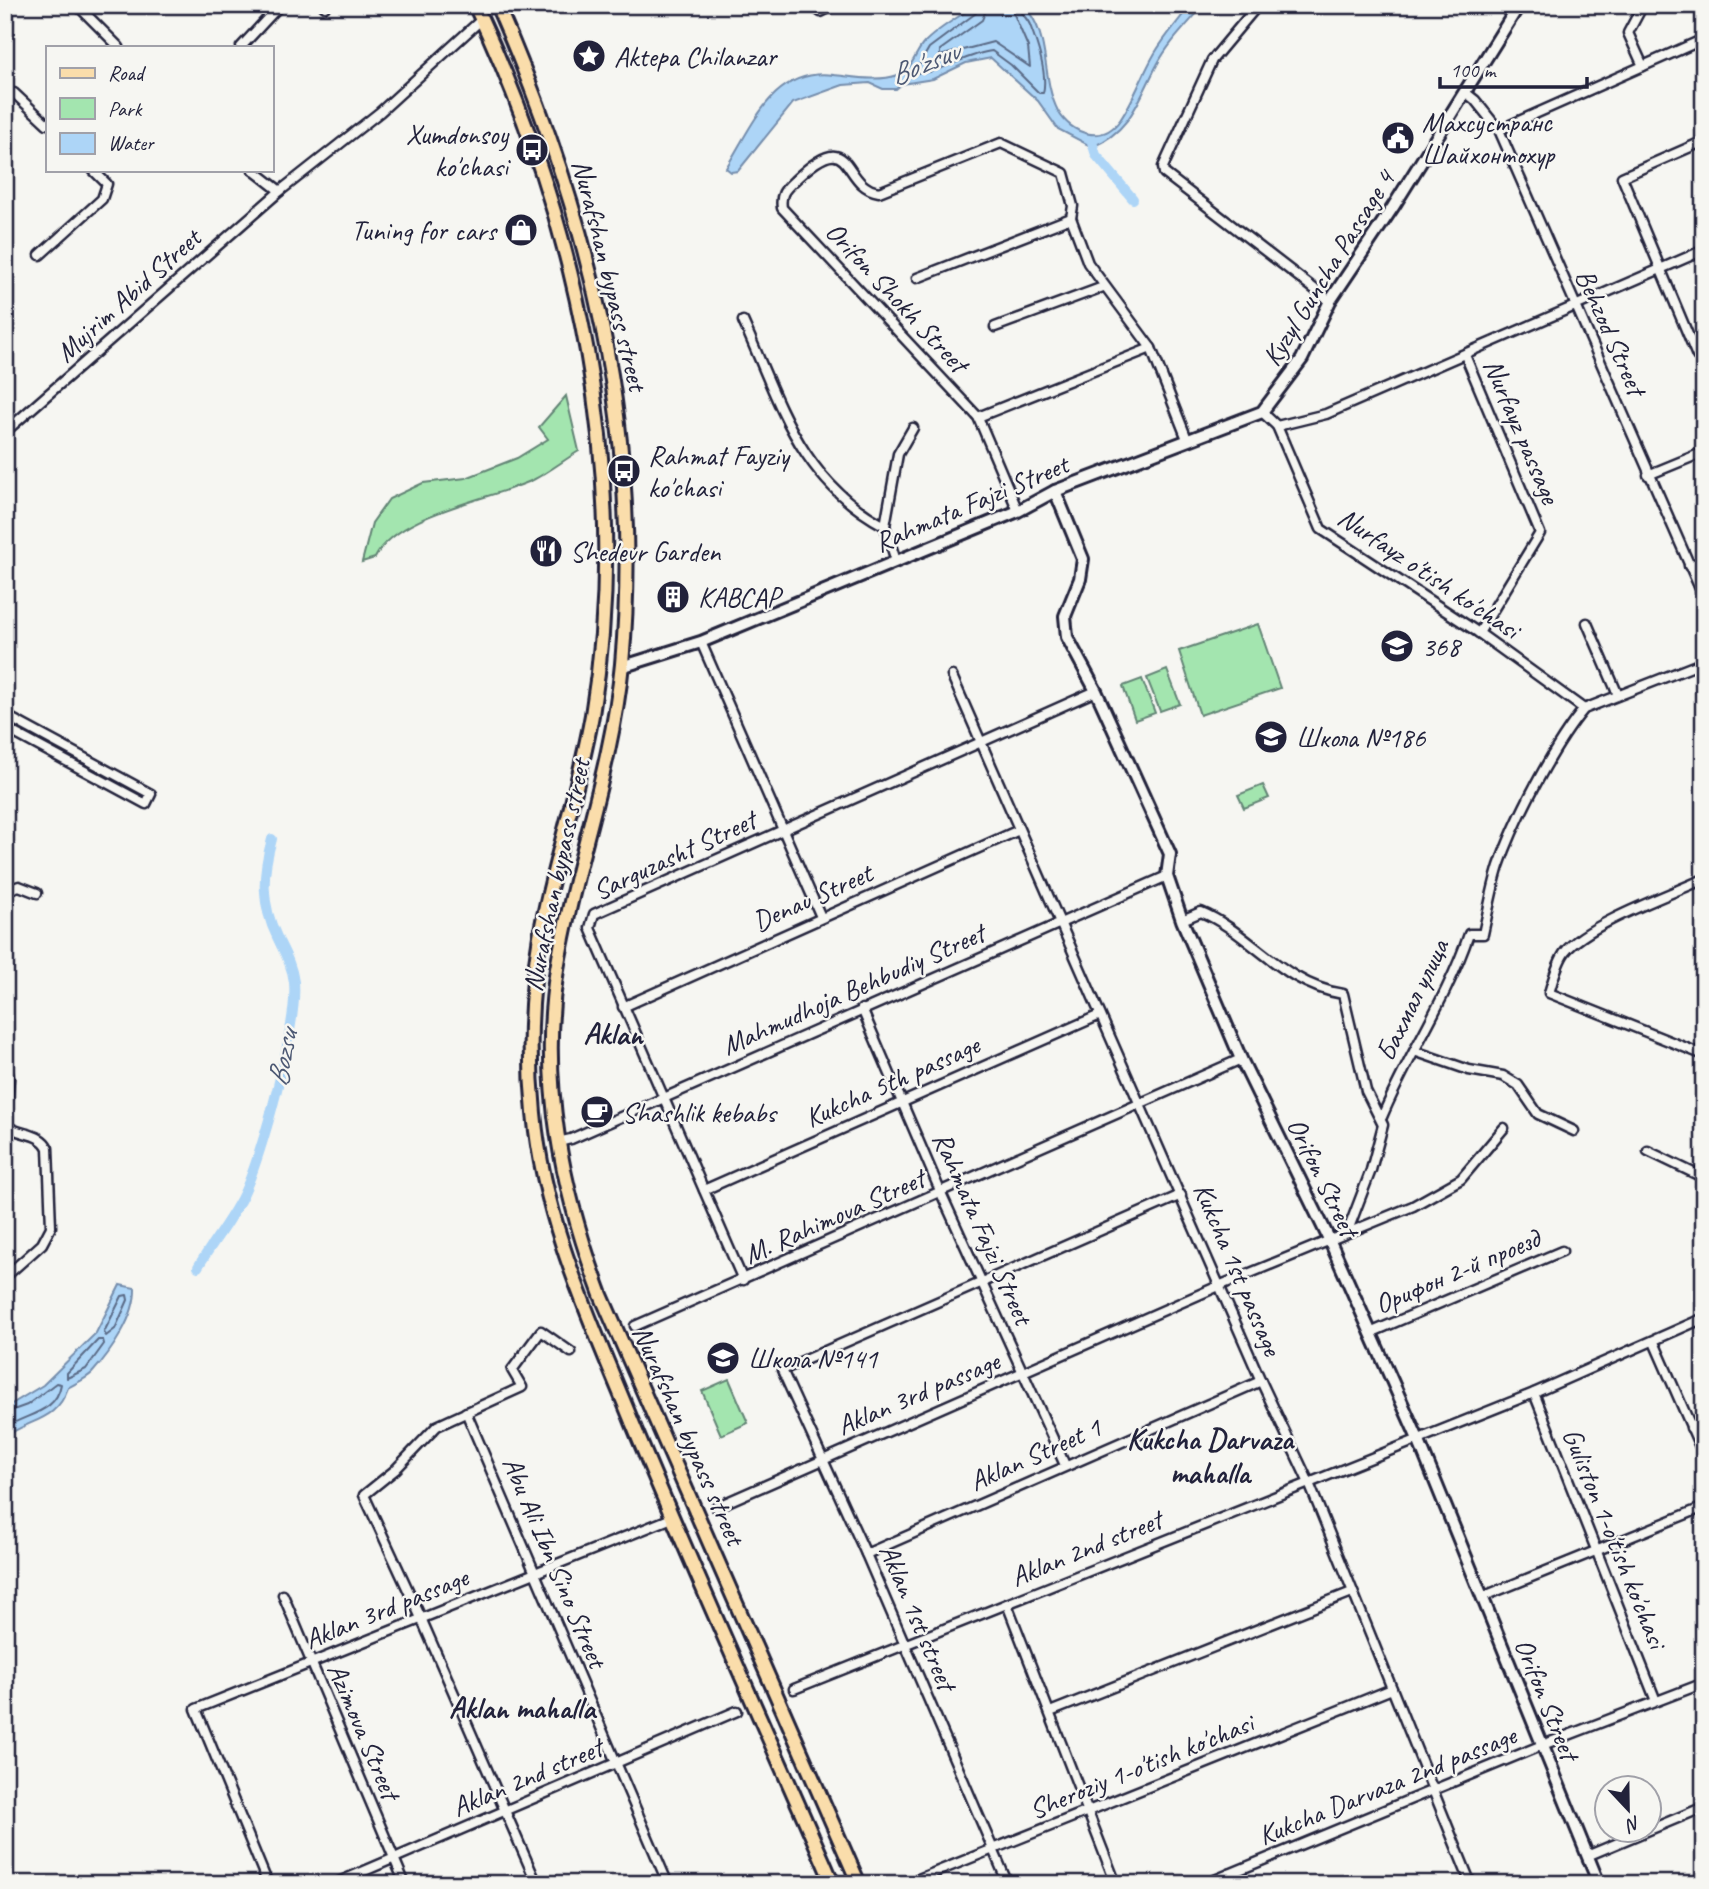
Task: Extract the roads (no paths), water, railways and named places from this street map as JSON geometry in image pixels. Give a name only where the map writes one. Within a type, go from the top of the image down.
[{"type":"main road","name":"Nurafshan bypass street","points":[[475,5],[514,98],[553,213],[582,322],[600,443],[607,544],[598,675],[580,777],[546,909],[531,1009],[532,1083],[541,1164],[559,1242],[672,1518],[833,1884]]},
{"type":"main road","name":"Nurafshan bypass street","points":[[497,5],[531,87],[572,207],[597,298],[614,379],[623,440],[628,565],[621,667],[603,775],[556,972],[551,1024],[552,1083],[558,1142],[575,1223],[601,1295],[859,1884]]},
{"type":"main road","points":[[553,213],[564,215],[572,207]]},
{"type":"main road","points":[[600,443],[610,434],[623,440]]},
{"type":"main road","points":[[536,969],[545,977],[556,972]]},
{"type":"main road","points":[[532,1083],[541,1074],[552,1083]]},
{"type":"street","points":[[77,5],[119,46]]},
{"type":"street","points":[[242,46],[280,5]]},
{"type":"street","points":[[812,5],[821,12],[835,5]]},
{"type":"street","points":[[1258,5],[1212,60],[1163,167],[1164,173],[1330,301]]},
{"type":"street","name":"Kyzyl Guncha Passage 4","points":[[1262,412],[1301,359],[1330,301],[1519,5]]},
{"type":"street","points":[[1643,5],[1628,33],[1643,66]]},
{"type":"street","name":"Mujrim Abid Street","points":[[5,432],[280,191],[358,130],[482,19]]},
{"type":"street","points":[[1499,130],[1704,39]]},
{"type":"street","name":"Behzod Street","points":[[1465,92],[1475,100],[1499,130],[1704,598]]},
{"type":"street","points":[[5,94],[14,93],[46,123]]},
{"type":"street","points":[[1697,356],[1622,177],[1704,141]]},
{"type":"street","name":"Orifon Shokh Street","points":[[978,417],[782,208],[785,190],[816,160],[829,156],[842,158],[865,186],[879,192],[1006,143],[1064,173],[1073,206],[1071,218]]},
{"type":"street","points":[[40,255],[102,199],[107,184],[95,172]]},
{"type":"street","points":[[256,172],[280,191]]},
{"type":"street","points":[[917,278],[1071,218],[1087,263],[1151,348],[1186,439]]},
{"type":"street","name":"Nurfayz passage","points":[[1277,426],[1326,414],[1704,250]]},
{"type":"street","points":[[995,327],[1103,287]]},
{"type":"street","points":[[743,321],[804,456],[827,485],[854,510],[885,526]]},
{"type":"street","points":[[1018,511],[978,417],[1151,348]]},
{"type":"street","name":"Nurfayz passage","points":[[1465,355],[1540,533],[1479,633]]},
{"type":"street","name":"Nurfayz o'tish ko'chasi","points":[[1262,412],[1277,426],[1321,528],[1479,633],[1584,709]]},
{"type":"street","name":"Rahmata Fajzi Street","points":[[621,667],[701,642],[1018,511],[1055,491],[1262,412]]},
{"type":"street","points":[[896,561],[885,526],[898,454],[913,428]]},
{"type":"street","points":[[1648,475],[1704,452]]},
{"type":"street","name":"Orifon Street","points":[[1055,491],[1083,559],[1080,579],[1065,616],[1065,630],[1096,691],[1170,854],[1167,876],[1182,920],[1241,1059],[1329,1239],[1418,1439],[1540,1746],[1599,1884]]},
{"type":"street","points":[[1689,566],[1704,560]]},
{"type":"street","points":[[1587,623],[1618,695]]},
{"type":"street","points":[[701,642],[821,917]]},
{"type":"street","points":[[1584,709],[1704,662]]},
{"type":"street","name":"Kukcha 1st passage","points":[[952,676],[1261,1381],[1309,1483],[1471,1884]]},
{"type":"street","name":"Sarguzasht Street","points":[[743,1280],[662,1099],[590,928],[594,914],[1096,691]]},
{"type":"street","name":"Бахмал улица","points":[[1382,1117],[1396,1084],[1416,1052],[1461,959],[1469,934],[1483,934],[1499,866],[1521,815],[1572,723],[1584,709]]},
{"type":"street","points":[[5,715],[151,794],[146,804],[5,728]]},
{"type":"street","name":"Denau Street","points":[[623,1007],[1019,830]]},
{"type":"street","name":"Mahmudhoja Behbudiy Street","points":[[558,1142],[571,1139],[1167,876]]},
{"type":"street","points":[[1704,879],[1601,926],[1576,942],[1562,956],[1549,993],[1704,1055]]},
{"type":"street","points":[[5,891],[19,886],[37,893]]},
{"type":"street","name":"Бахмал улица","points":[[1182,920],[1201,912],[1215,918],[1280,969],[1343,994],[1367,1091],[1382,1117],[1383,1125],[1371,1170],[1347,1233]]},
{"type":"street","name":"Rahmata Fajzi Street","points":[[862,1009],[941,1193],[1065,1465]]},
{"type":"street","name":"Kukcha 5th passage","points":[[704,1190],[1100,1015]]},
{"type":"street","points":[[1416,1052],[1469,1070],[1503,1076],[1518,1085],[1538,1114],[1574,1131]]},
{"type":"street","name":"M. Rahimova Street","points":[[635,1326],[1140,1106],[1241,1059]]},
{"type":"street","points":[[5,1061],[9,1078],[5,1124],[43,1140],[48,1148],[51,1227],[42,1244],[5,1277]]},
{"type":"street","name":"Аklаn 3rd passage","points":[[716,1507],[1221,1285],[1413,1206],[1461,1179],[1504,1128]]},
{"type":"street","points":[[1648,1150],[1704,1178]]},
{"type":"street","points":[[981,1281],[1181,1195]]},
{"type":"street","name":"Орифон 2-й проезд","points":[[1370,1333],[1562,1251]]},
{"type":"street","name":"Aklan 1st street","points":[[981,1281],[782,1370],[824,1458],[1008,1884]]},
{"type":"street","name":"Аklаn 2nd street","points":[[794,1689],[1534,1393],[1704,1318]]},
{"type":"street","points":[[537,1884],[364,1495],[437,1426],[522,1387],[512,1370],[541,1331],[571,1352]]},
{"type":"street","points":[[1654,1342],[1704,1457]]},
{"type":"street","name":"Аklаn Street 1","points":[[866,1554],[1261,1381]]},
{"type":"street","name":"Guliston 1-o'tish ko'chasi","points":[[1534,1393],[1656,1701]]},
{"type":"street","name":"Abu Ali Ibn Sino Street","points":[[466,1412],[668,1884]]},
{"type":"street","points":[[1691,1428],[1704,1416]]},
{"type":"street","points":[[1482,1597],[1704,1507]]},
{"type":"street","name":"Аklаn 3rd passage","points":[[268,1884],[195,1709],[672,1518]]},
{"type":"street","points":[[1050,1712],[1352,1592]]},
{"type":"street","name":"Azimova Street","points":[[284,1595],[405,1884]]},
{"type":"street","points":[[1007,1604],[1116,1884]]},
{"type":"street","name":"Kukcha Darvaza 2nd passage","points":[[1205,1884],[1540,1746],[1704,1683]]},
{"type":"street","name":"Sheroziy 1-o'tish ko'chasi","points":[[906,1884],[1392,1689]]},
{"type":"street","name":"Аklаn 2nd street","points":[[334,1884],[737,1712]]},
{"type":"street","points":[[1587,1856],[1704,1807]]},
{"type":"street","points":[[1229,1874],[1233,1884]]},
{"type":"water","name":"Bo'zsuv","points":[[976,5],[1023,5],[1038,29],[1049,84],[1058,111],[1079,131],[1096,134],[1113,128],[1120,120],[1155,53],[1190,5],[1204,5],[1167,49],[1125,123],[1092,147],[1058,129],[1038,101],[991,58],[966,63],[933,79],[902,84],[896,89],[883,89],[870,83],[843,85],[793,103],[738,171],[731,172],[726,168],[767,102],[795,80],[813,75],[874,79],[898,75],[907,69],[930,38]]},
{"type":"water","points":[[120,1285],[135,1288],[134,1299],[127,1322],[107,1355],[90,1375],[68,1388],[63,1399],[50,1413],[5,1437],[5,1408],[43,1385],[96,1333]]},
{"type":"waterway","points":[[1092,142],[1096,155],[1133,199]]},
{"type":"waterway","name":"Bozsu","points":[[198,1267],[233,1213],[251,1176],[269,1121],[285,1057],[294,1001],[294,982],[272,925],[266,901],[266,864],[272,839]]},
{"type":"place","name":"Aktepa Chilanzar","points":[[589,56]]},
{"type":"place","name":"Махсустранс Шайхонтохур","points":[[1398,138]]},
{"type":"place","name":"Xumdonsoy ko'chasi","points":[[532,150]]},
{"type":"place","name":"Tuning for cars","points":[[521,230]]},
{"type":"place","name":"Rahmat Fayziy ko'chasi","points":[[624,471]]},
{"type":"place","name":"Shedevr Garden","points":[[546,551]]},
{"type":"place","name":"КАВСАР","points":[[673,597]]},
{"type":"place","name":"368","points":[[1397,646]]},
{"type":"place","name":"Школа №186","points":[[1271,737]]},
{"type":"place","name":"Shashlik kebabs","points":[[597,1112]]},
{"type":"place","name":"Школа №141","points":[[723,1358]]},
{"type":"district","name":"Aklan","points":[[613,1034]]},
{"type":"district","name":"Kukcha Darvaza mahalla","points":[[1210,1456]]},
{"type":"district","name":"Aklan mahalla","points":[[522,1708]]}]
